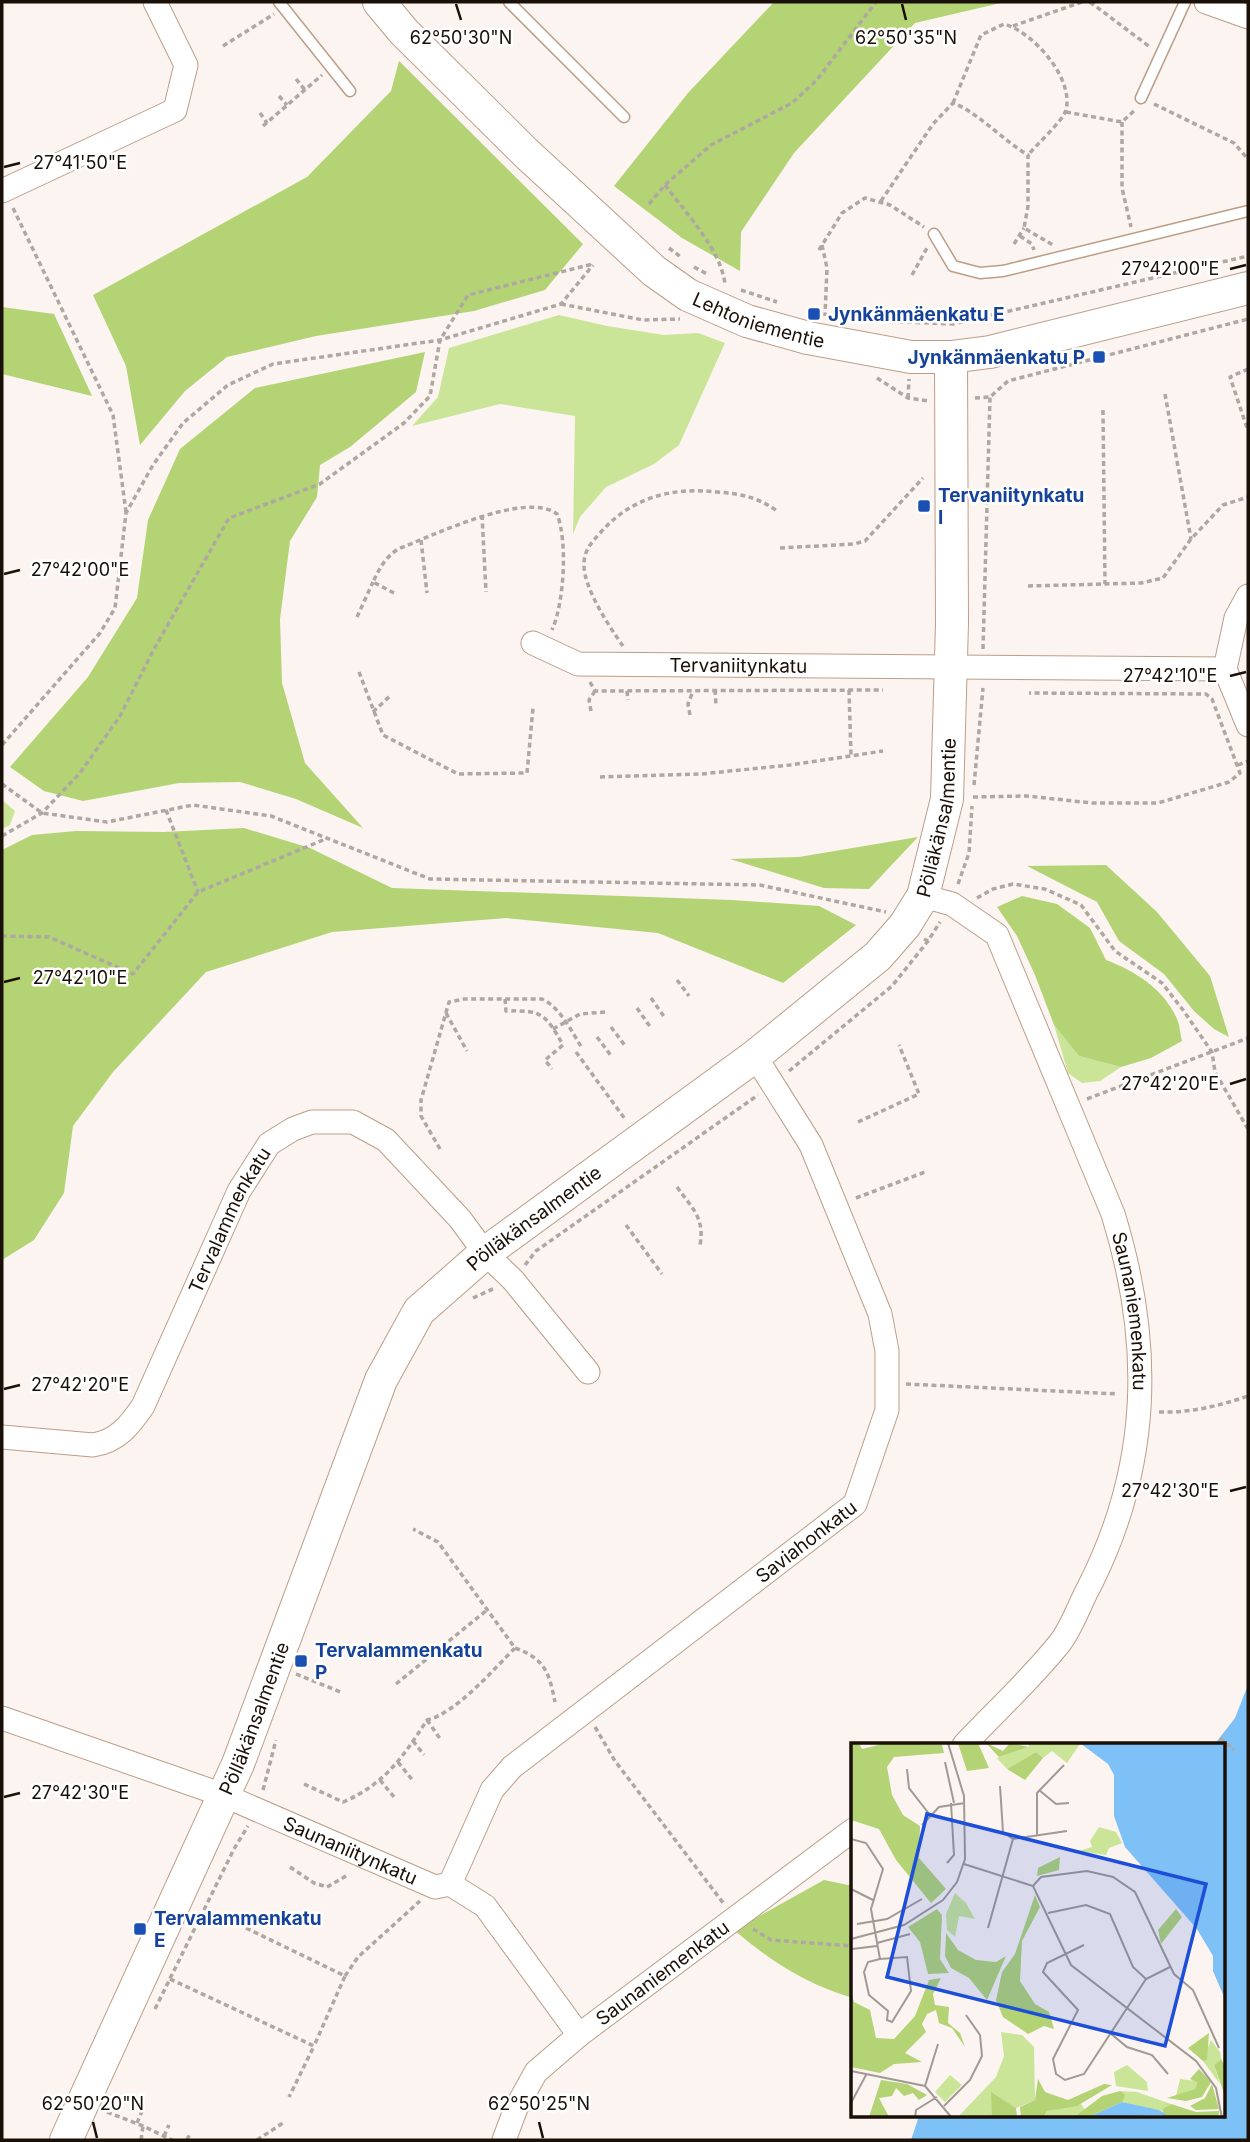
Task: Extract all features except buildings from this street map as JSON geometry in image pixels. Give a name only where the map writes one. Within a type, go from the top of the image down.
[{"type":"street","points":[[3,191],[175,110],[186,65],[155,2]]},
{"type":"street","name":"Lehtoniementie","points":[[379,2],[404,32],[526,153],[654,271],[688,295],[747,321],[808,338],[911,357],[951,356],[990,352],[1248,288]]},
{"type":"street","points":[[1206,2],[1248,17]]},
{"type":"street","name":"Pölläkänsalmentie","points":[[66,2140],[238,1764],[381,1380],[419,1311],[485,1253],[755,1056],[878,956],[916,933],[947,799],[952,623],[951,356]]},
{"type":"street","points":[[1248,596],[1236,618],[1225,669],[1248,725]]},
{"type":"street","name":"Tervaniitynkatu","points":[[539,645],[578,664],[1225,669]]},
{"type":"street","name":"Saunaniemenkatu","points":[[923,896],[952,904],[997,935],[1113,1214],[1126,1257],[1138,1325],[1141,1403],[1133,1460],[1121,1507],[1096,1573],[1060,1642],[966,1743]]},
{"type":"street","name":"Saviahonkatu","points":[[442,1886],[492,1790],[512,1767],[855,1504],[887,1410],[887,1351],[880,1314],[811,1145],[755,1056]]},
{"type":"street","name":"Tervalammenkatu","points":[[2,1437],[93,1445],[106,1443],[119,1436],[143,1406],[239,1192],[269,1144],[293,1129],[312,1122],[353,1122],[386,1140],[460,1219],[485,1253],[513,1280],[588,1373]]},
{"type":"street","points":[[2,1718],[223,1795]]},
{"type":"street","name":"Saunaniitynkatu","points":[[223,1795],[485,1906],[579,2035]]},
{"type":"street","name":"Saunaniemenkatu","points":[[504,2140],[516,2108],[536,2072],[579,2035],[851,1831]]},
{"type":"lane","points":[[509,2],[624,117]]},
{"type":"lane","points":[[1141,98],[1185,2]]},
{"type":"lane","points":[[282,5],[350,90]]},
{"type":"lane","points":[[934,234],[953,266],[980,273],[1003,271],[1248,211]]},
{"type":"path","points":[[649,204],[711,145],[792,103],[816,81],[876,2]]},
{"type":"path","points":[[1013,26],[1082,2]]},
{"type":"path","points":[[1090,2],[1161,56]]},
{"type":"path","points":[[223,46],[282,5]]},
{"type":"path","points":[[881,201],[933,124],[953,103],[981,35],[1004,24],[1013,26],[1047,53],[1067,89],[1066,112],[1028,155],[1028,206],[1024,228],[1014,244]]},
{"type":"path","points":[[263,126],[331,67]]},
{"type":"path","points":[[296,79],[305,90]]},
{"type":"path","points":[[279,96],[287,105]]},
{"type":"path","points":[[1134,238],[1122,188],[1122,122],[1133,112],[1141,98]]},
{"type":"path","points":[[953,103],[970,111],[1003,139],[1028,155]]},
{"type":"path","points":[[1153,103],[1234,143],[1248,159]]},
{"type":"path","points":[[1066,112],[1122,122]]},
{"type":"path","points":[[260,113],[267,122]]},
{"type":"path","points":[[664,245],[695,267],[726,284],[723,269],[666,185]]},
{"type":"path","points":[[2,745],[100,633],[115,608],[126,513],[113,415],[3,191]]},
{"type":"path","points":[[819,250],[842,213],[864,198],[881,201],[934,234],[912,275]]},
{"type":"path","points":[[1024,228],[1069,254]]},
{"type":"path","points":[[1020,236],[1032,244],[1035,256]]},
{"type":"path","points":[[822,245],[827,268],[824,317]]},
{"type":"path","points":[[851,319],[953,324],[1248,256]]},
{"type":"path","points":[[2,836],[42,813],[80,773],[120,716],[154,649],[229,518],[320,484],[404,423],[430,396],[440,340],[468,295],[593,264],[561,304],[440,340],[273,364],[228,386],[183,423],[153,465],[126,513]]},
{"type":"path","points":[[738,289],[789,306]]},
{"type":"path","points":[[1248,369],[1230,377],[1248,430]]},
{"type":"path","points":[[1165,394],[1191,539]]},
{"type":"path","points":[[1103,410],[1105,584]]},
{"type":"path","points":[[780,548],[865,541],[922,478]]},
{"type":"path","points":[[629,665],[628,652],[605,618],[587,583],[583,565],[587,547],[612,519],[638,502],[670,491],[695,489],[763,500],[777,511]]},
{"type":"path","points":[[1028,586],[1141,583],[1163,578],[1191,539],[1223,505],[1248,496]]},
{"type":"path","points":[[357,617],[388,555],[482,515],[535,507],[550,508],[557,514],[562,537],[562,598],[555,624],[539,645]]},
{"type":"path","points":[[482,515],[486,592]]},
{"type":"path","points":[[421,540],[427,593]]},
{"type":"path","points":[[373,582],[394,593]]},
{"type":"path","points":[[589,664],[590,687],[595,691],[883,690]]},
{"type":"path","points":[[359,673],[383,735],[458,774],[527,773],[533,708]]},
{"type":"path","points":[[849,690],[851,756]]},
{"type":"path","points":[[591,711],[589,700],[595,691]]},
{"type":"path","points":[[627,691],[628,700]]},
{"type":"path","points":[[690,715],[688,704],[693,691]]},
{"type":"path","points":[[715,691],[716,705]]},
{"type":"path","points":[[973,797],[1027,796],[1092,803],[1158,803],[1229,782],[1240,773],[1212,699],[1206,694],[1029,693]]},
{"type":"path","points":[[373,712],[391,695]]},
{"type":"path","points":[[600,777],[701,774],[883,751]]},
{"type":"path","points":[[1238,765],[1248,761]]},
{"type":"path","points":[[2,784],[42,813],[107,821],[193,805],[271,816],[430,878],[760,885],[885,912],[916,933],[892,986],[773,1084],[536,1251],[513,1280],[471,1299]]},
{"type":"path","points":[[166,810],[198,891]]},
{"type":"path","points":[[2,936],[49,937],[134,974],[198,891],[328,838]]},
{"type":"path","points":[[965,913],[976,898],[993,889],[1013,884],[1045,889],[1082,905],[1115,951],[1162,984],[1212,1052],[1215,1072],[1248,1129]]},
{"type":"path","points":[[677,980],[689,996]]},
{"type":"path","points":[[651,998],[665,1018]]},
{"type":"path","points":[[440,1149],[421,1116],[421,1100],[449,1002],[464,999],[542,999],[549,1002],[582,1048]]},
{"type":"path","points":[[505,999],[506,1011],[536,1012],[553,1029],[563,1045],[545,1060],[552,1069]]},
{"type":"path","points":[[637,1008],[652,1028]]},
{"type":"path","points":[[445,1012],[467,1051]]},
{"type":"path","points":[[553,1029],[587,1012],[606,1012]]},
{"type":"path","points":[[611,1027],[626,1046]]},
{"type":"path","points":[[597,1037],[612,1057]]},
{"type":"path","points":[[1068,1106],[1248,1038]]},
{"type":"path","points":[[858,1122],[919,1094],[898,1045]]},
{"type":"path","points":[[576,1052],[625,1119]]},
{"type":"path","points":[[851,1188],[856,1199],[925,1172]]},
{"type":"path","points":[[677,1187],[700,1220],[703,1230],[700,1245]]},
{"type":"path","points":[[626,1225],[662,1274]]},
{"type":"path","points":[[886,1383],[1141,1403],[1181,1413],[1248,1396]]},
{"type":"path","points":[[413,1529],[438,1542],[515,1648],[535,1655],[551,1678],[555,1702]]},
{"type":"path","points":[[396,1684],[487,1611]]},
{"type":"path","points":[[304,1784],[343,1802],[367,1792],[398,1762],[428,1720],[437,1718],[468,1695],[515,1648]]},
{"type":"path","points":[[292,1686],[299,1667]]},
{"type":"path","points":[[296,1674],[343,1693]]},
{"type":"path","points":[[585,1710],[615,1761],[735,1918],[771,1940],[851,1946]]},
{"type":"path","points":[[428,1720],[441,1740]]},
{"type":"path","points":[[153,2015],[234,1849],[257,1809],[276,1735]]},
{"type":"path","points":[[1220,1738],[1226,1743]]},
{"type":"path","points":[[413,1741],[424,1755]]},
{"type":"path","points":[[1226,1743],[1234,1750]]},
{"type":"path","points":[[398,1762],[414,1782]]},
{"type":"path","points":[[380,1780],[394,1797]]},
{"type":"path","points":[[290,1867],[314,1883],[327,1887],[346,1877]]},
{"type":"path","points":[[289,2097],[345,1976],[358,1957],[442,1886]]},
{"type":"path","points":[[246,1928],[345,1976]]},
{"type":"path","points":[[170,1979],[314,2046]]},
{"type":"path","points":[[101,2121],[106,2111],[172,2140]]},
{"type":"path","points":[[137,2123],[142,2111]]},
{"type":"path","points":[[257,2140],[283,2123]]},
{"type":"path","points":[[164,2136],[169,2125]]},
{"type":"path","points":[[141,2140],[144,2126]]},
{"type":"path","points":[[187,2140],[190,2133]]},
{"type":"green space","points":[[774,2],[1005,2],[915,23],[794,153],[741,232],[740,271],[682,238],[614,186],[688,93]]},
{"type":"green space","points":[[399,61],[583,244],[545,290],[474,311],[316,336],[227,357],[185,391],[140,445],[126,366],[93,295],[307,177],[391,91]]},
{"type":"green space","points":[[2,307],[54,314],[92,396],[2,374]]},
{"type":"green space","points":[[559,315],[664,335],[698,333],[725,343],[679,445],[654,464],[606,487],[580,517],[573,534],[575,416],[500,404],[412,426],[438,397],[449,348]]},
{"type":"green space","points":[[425,352],[416,392],[350,447],[320,465],[317,497],[290,541],[280,619],[282,683],[305,763],[363,828],[296,799],[240,782],[179,783],[83,801],[44,791],[10,767],[88,677],[137,598],[148,520],[180,449],[255,388]]},
{"type":"green space","points":[[2,800],[15,811],[10,825],[2,829]]},
{"type":"green space","points":[[244,828],[310,848],[392,888],[732,900],[819,906],[856,925],[783,983],[658,933],[506,918],[332,932],[206,972],[113,1072],[73,1126],[64,1193],[34,1240],[2,1260],[2,850],[32,835],[76,831],[164,832]]},
{"type":"green space","points":[[918,837],[869,889],[824,888],[730,859],[799,857]]},
{"type":"green space","points":[[1106,865],[1157,912],[1210,976],[1229,1037],[1214,1029],[1194,1011],[1164,974],[1119,941],[1097,902],[1027,866]]},
{"type":"green space","points":[[1022,896],[1057,904],[1090,928],[1106,960],[1148,982],[1164,999],[1178,1021],[1182,1041],[1151,1058],[1121,1067],[1079,1056],[1054,1025],[1017,936],[997,907]]},
{"type":"green space","points":[[1054,1025],[1079,1056],[1121,1067],[1100,1081],[1082,1083],[1068,1073]]},
{"type":"green space","points":[[824,1880],[851,1886],[851,1997],[819,1986],[789,1970],[734,1930]]},
{"type":"water","points":[[1248,1685],[1248,2140],[911,2140],[918,2118],[1226,2118],[1226,1743],[1216,1743],[1235,1718]]},
{"type":"place","name":"Jynkänmäenkatu E","points":[[814,314]]},
{"type":"place","name":"Jynkänmäenkatu P","points":[[1099,357]]},
{"type":"place","name":"Tervaniitynkatu I","points":[[924,506]]},
{"type":"place","name":"Tervalammenkatu P","points":[[301,1661]]},
{"type":"place","name":"Tervalammenkatu E","points":[[140,1929]]}]
